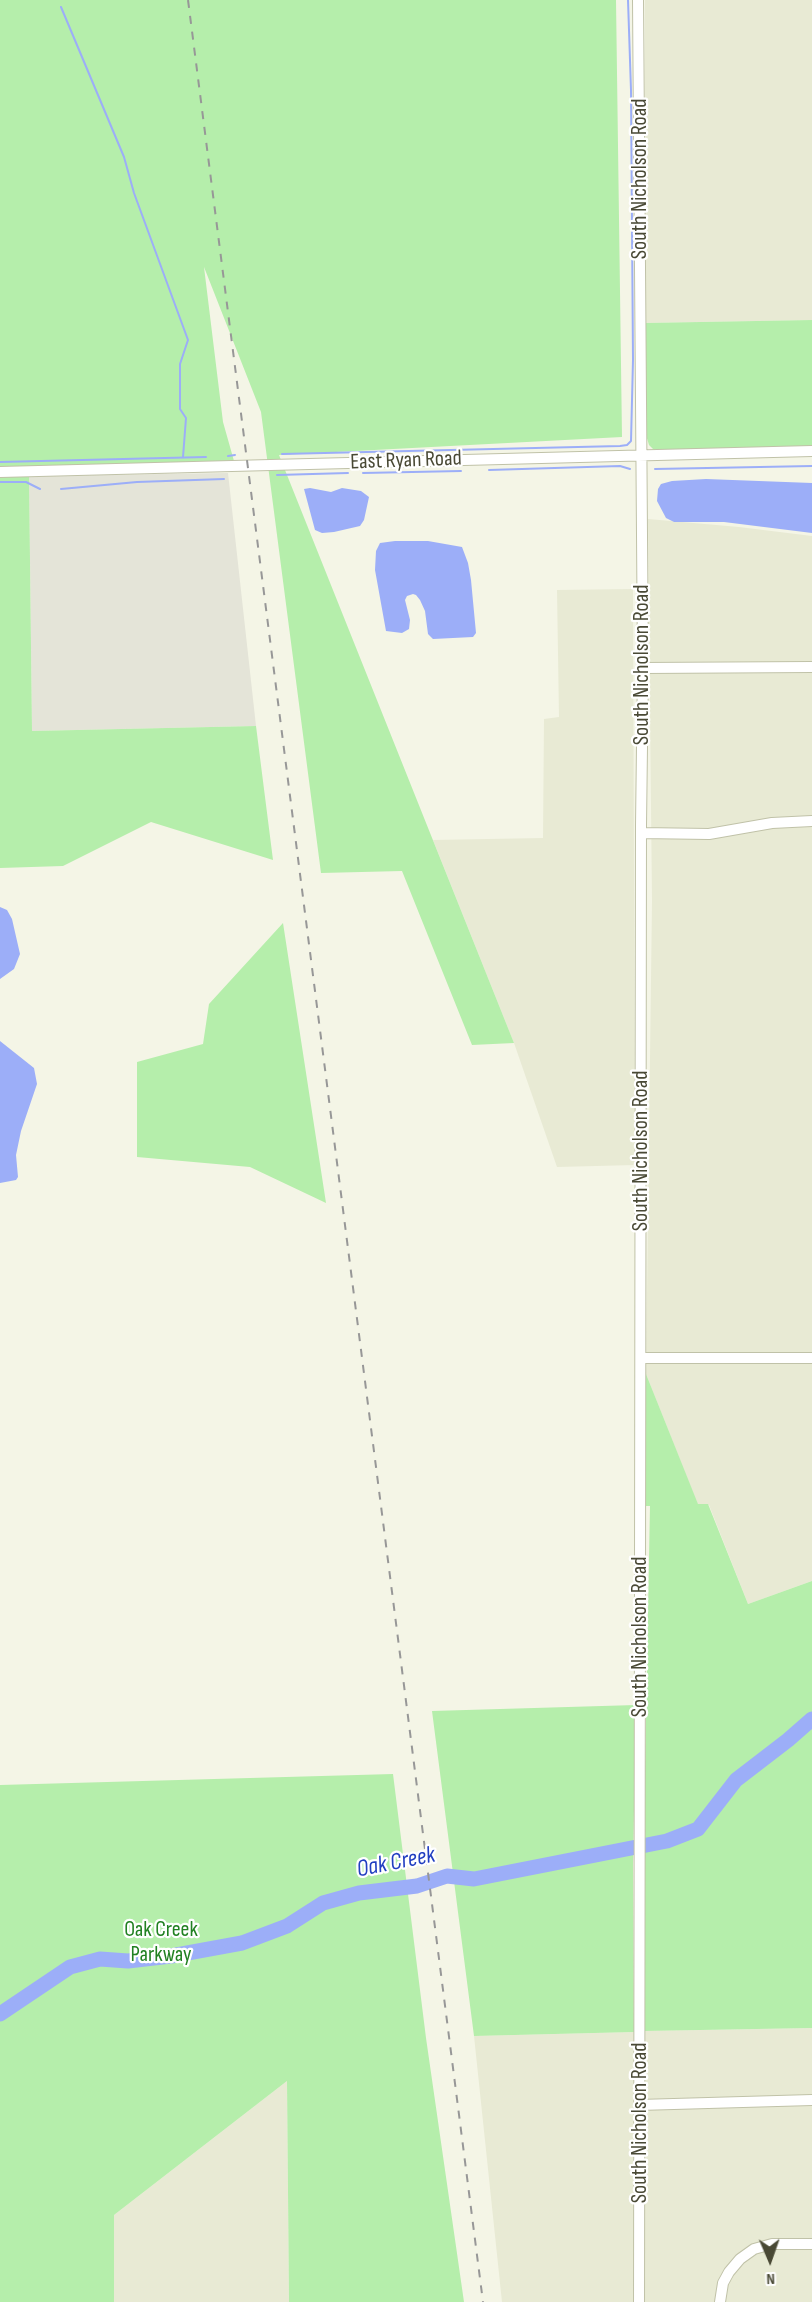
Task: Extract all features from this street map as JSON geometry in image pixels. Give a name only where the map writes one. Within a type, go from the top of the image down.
[{"type":"street","name":"South Nicholson Road","points":[[638,0],[643,668],[639,2302]]},
{"type":"street","name":"East Ryan Road","points":[[0,472],[812,452]]},
{"type":"street","points":[[643,668],[812,667]]},
{"type":"street","points":[[641,833],[709,834],[772,823],[812,821]]},
{"type":"street","points":[[642,1358],[812,1358]]},
{"type":"street","points":[[639,2104],[812,2100]]},
{"type":"street","points":[[720,2302],[723,2283],[729,2272],[740,2259],[754,2249],[772,2244],[812,2244]]},
{"type":"shaded area","points":[[645,0],[812,0],[812,320],[645,323]]},
{"type":"shaded area","points":[[228,473],[256,726],[32,731],[29,476]]},
{"type":"shaded area","points":[[648,519],[812,536],[812,1581],[748,1604],[709,1505],[698,1505],[646,1374],[652,901]]},
{"type":"shaded area","points":[[633,589],[635,1165],[557,1167],[514,1043],[433,840],[543,838],[544,719],[559,717],[557,590]]},
{"type":"shaded area","points":[[812,2028],[812,2302],[644,2302],[644,2031]]},
{"type":"shaded area","points":[[634,2032],[634,2302],[502,2302],[474,2036]]},
{"type":"shaded area","points":[[287,2081],[289,2302],[114,2302],[114,2215]]},
{"type":"green space","points":[[0,0],[616,0],[622,437],[279,455],[514,1043],[472,1045],[402,871],[321,873],[261,412],[204,267],[223,422],[234,461],[0,467]]},
{"type":"green space","points":[[812,320],[812,447],[659,450],[649,445],[646,435],[645,323]]},
{"type":"green space","points":[[29,476],[32,731],[256,726],[273,860],[151,822],[63,866],[0,868],[0,477]]},
{"type":"green space","points":[[283,923],[326,1203],[250,1167],[137,1157],[137,1062],[203,1044],[209,1004]]},
{"type":"green space","points":[[646,1374],[698,1504],[708,1504],[748,1604],[812,1581],[812,2028],[644,2031],[645,1774],[650,1506],[640,1506],[640,1375]]},
{"type":"green space","points":[[636,1705],[633,1864],[634,2032],[474,2036],[432,1711]]},
{"type":"green space","name":"Oak Creek Parkway","points":[[393,1774],[426,2038],[464,2302],[289,2302],[287,2081],[114,2215],[114,2302],[0,2302],[0,1785]]},
{"type":"water","points":[[706,479],[812,483],[812,533],[724,522],[674,522],[666,518],[657,501],[661,484]]},
{"type":"water","points":[[342,488],[361,491],[369,497],[364,520],[360,526],[334,532],[322,533],[315,530],[304,489],[331,492]]},
{"type":"water","points":[[428,541],[462,547],[471,580],[476,633],[473,637],[433,639],[428,634],[425,611],[420,600],[413,594],[407,596],[405,600],[410,620],[409,629],[402,633],[386,631],[375,570],[376,551],[380,543]]},
{"type":"water","points":[[0,907],[7,910],[12,919],[20,954],[14,969],[0,979]]},
{"type":"water","points":[[0,1041],[34,1068],[37,1084],[21,1131],[16,1155],[18,1177],[16,1180],[0,1183]]},
{"type":"waterway","points":[[282,454],[620,446],[627,445],[631,441],[633,360],[628,0]]},
{"type":"waterway","points":[[61,7],[124,157],[134,193],[188,340],[180,364],[180,409],[186,418],[183,457]]},
{"type":"waterway","points":[[228,456],[235,455]]},
{"type":"waterway","points":[[0,462],[206,457]]},
{"type":"waterway","points":[[489,470],[620,466],[630,469]]},
{"type":"waterway","points":[[655,469],[812,466]]},
{"type":"waterway","points":[[363,473],[461,471]]},
{"type":"waterway","points":[[277,475],[348,473]]},
{"type":"waterway","points":[[61,489],[137,482],[224,479]]},
{"type":"waterway","points":[[0,482],[26,482],[40,489]]},
{"type":"waterway","name":"Oak Creek","points":[[0,2014],[70,1967],[100,1959],[128,1961],[242,1943],[287,1926],[323,1903],[359,1893],[417,1886],[447,1876],[474,1879],[667,1841],[698,1829],[736,1780],[812,1719]]},
{"type":"railway","points":[[188,0],[483,2302]]}]
